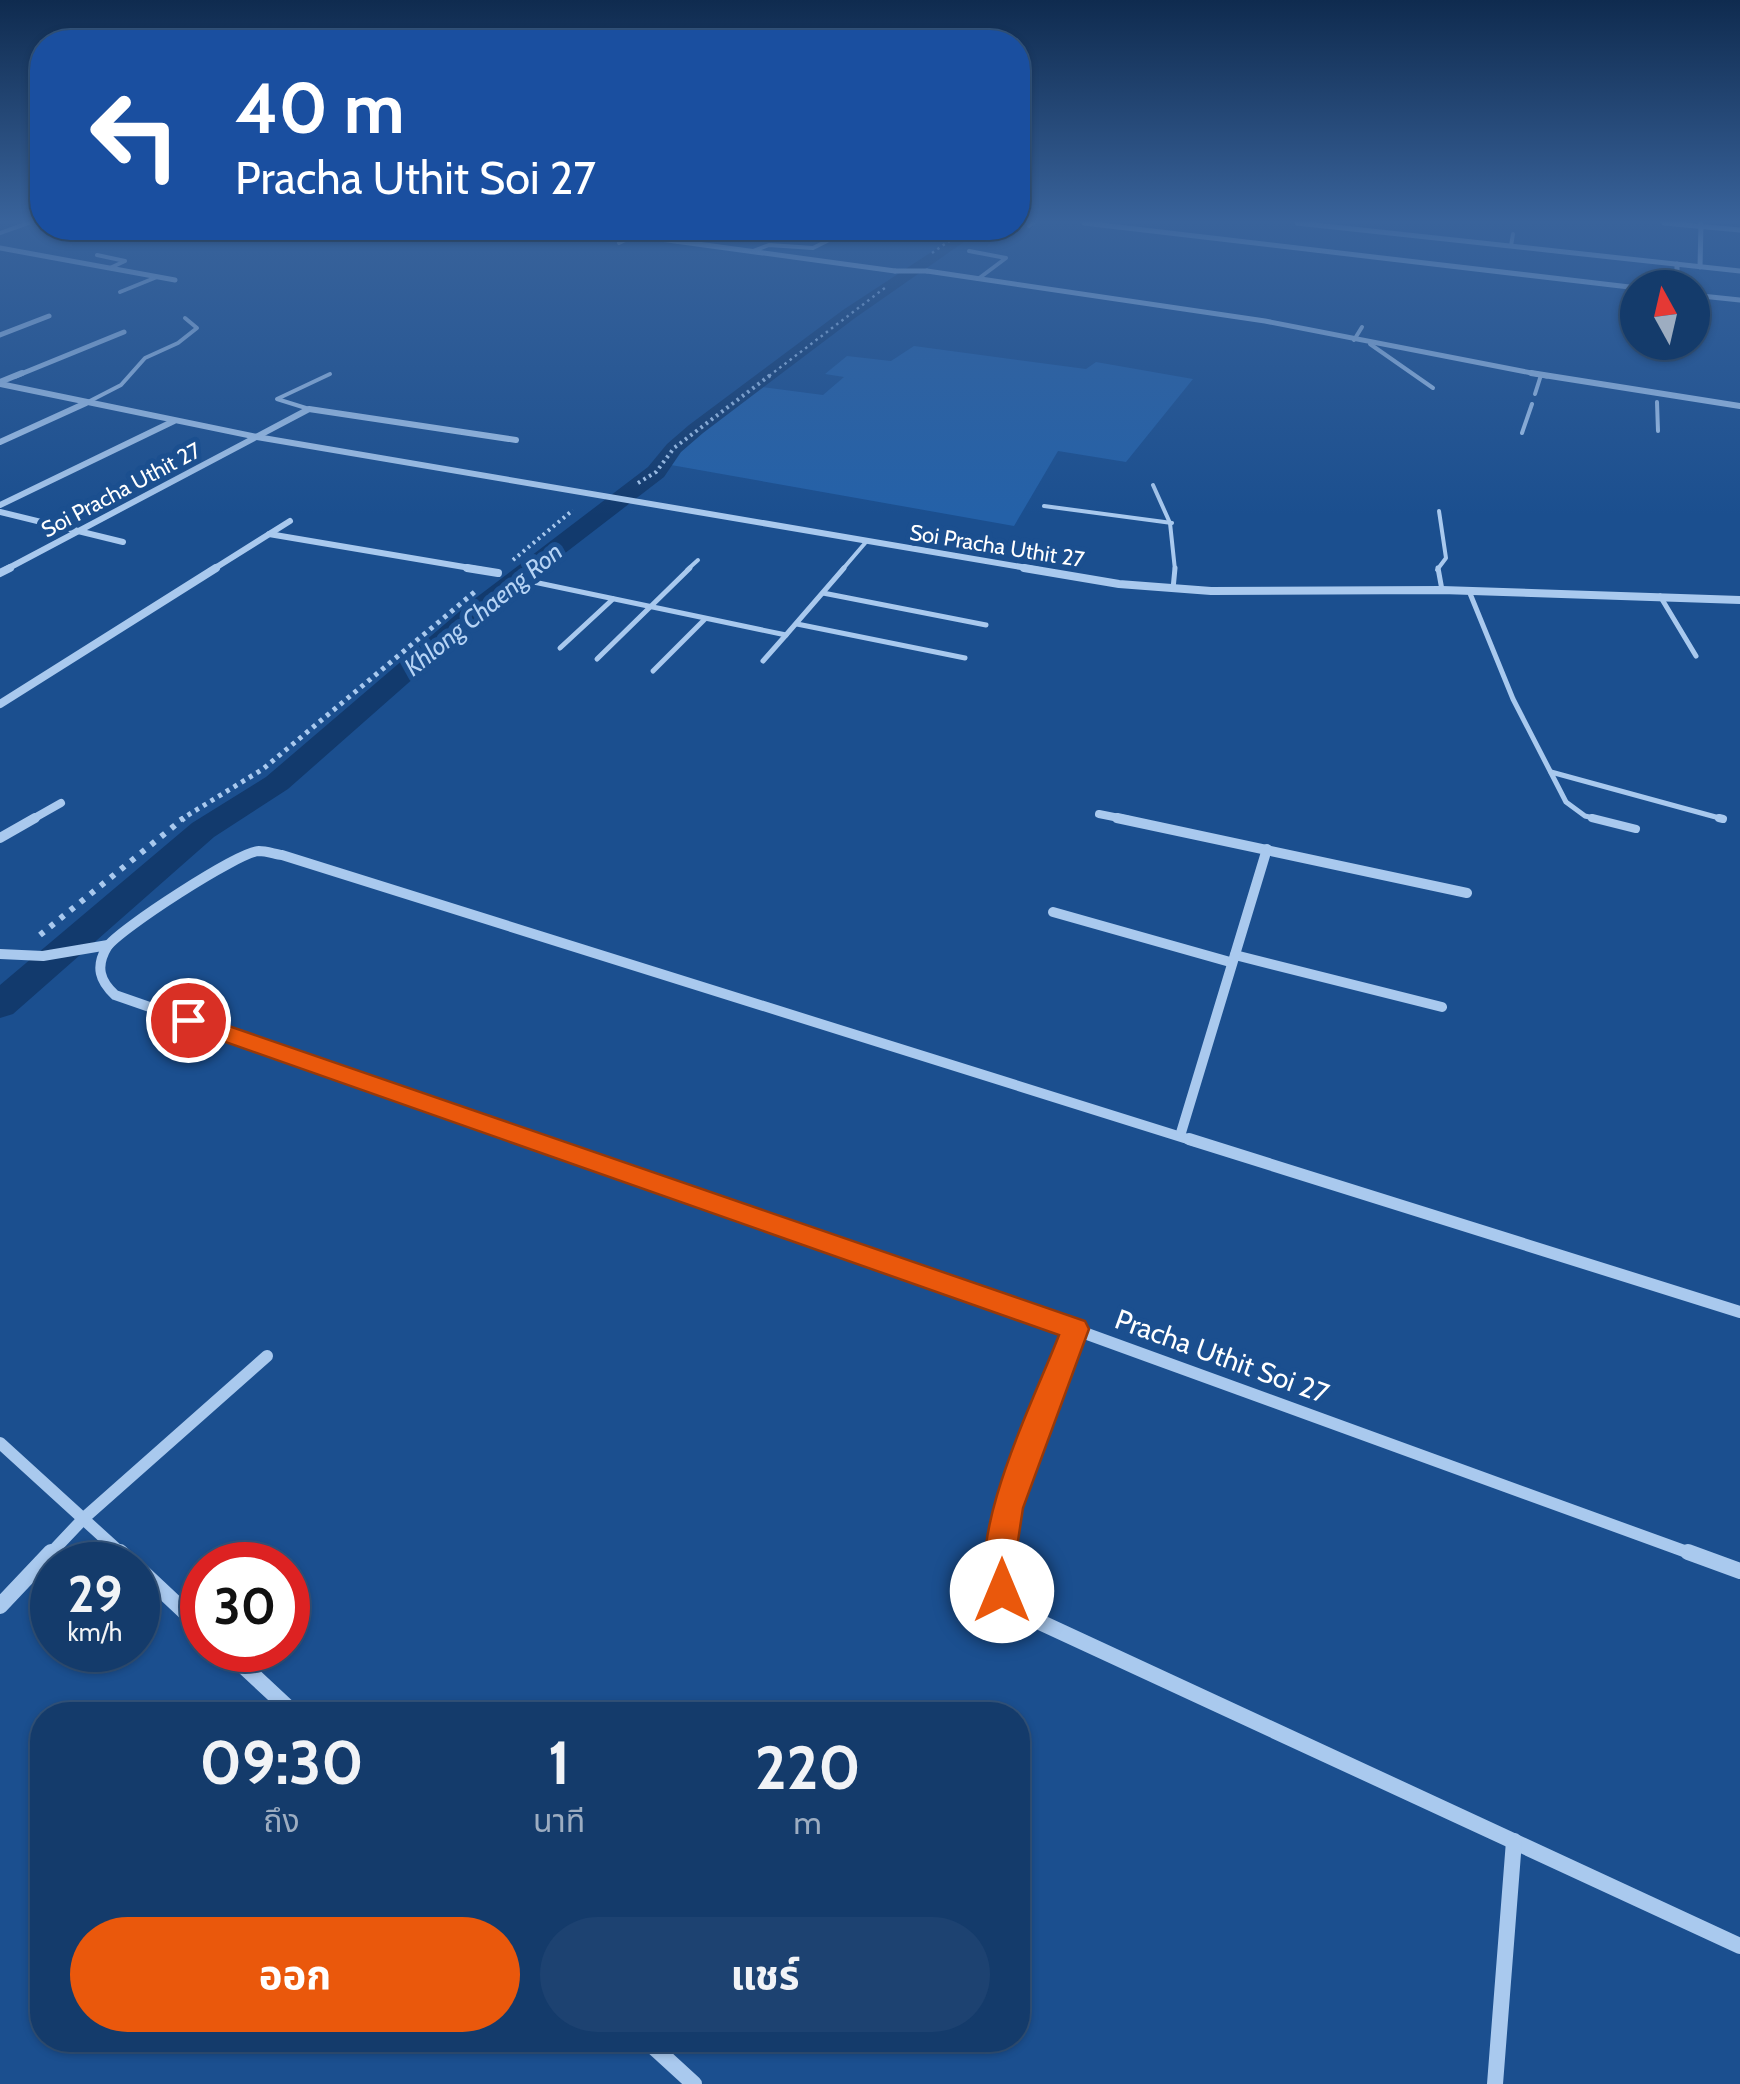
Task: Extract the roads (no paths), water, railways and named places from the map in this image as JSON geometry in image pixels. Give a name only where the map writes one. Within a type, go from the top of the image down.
[{"type":"street","points":[[0,336],[39,320]]},
{"type":"street","points":[[1261,320],[1656,397],[1740,406]]},
{"type":"street","points":[[0,383],[124,332]]},
{"type":"street","name":"Soi Pracha Uthit 27","points":[[0,383],[258,438],[1119,584],[1173,589],[1442,590],[1740,600]]},
{"type":"street","points":[[0,442],[88,402]]},
{"type":"street","points":[[258,438],[309,409],[516,440]]},
{"type":"street","points":[[0,508],[175,420]]},
{"type":"street","name":"Soi Pracha Uthit 27","points":[[0,573],[258,438]]},
{"type":"street","points":[[0,508],[123,542]]},
{"type":"street","points":[[0,704],[290,521]]},
{"type":"street","points":[[269,534],[498,573]]},
{"type":"street","points":[[0,838],[61,804]]},
{"type":"street","points":[[1100,814],[1467,893]]},
{"type":"street","points":[[1180,1136],[1268,849]]},
{"type":"street","points":[[0,954],[14,956],[108,946],[222,864],[257,852],[282,855],[1740,1312]]},
{"type":"street","points":[[1053,912],[1232,959],[1442,1007]]},
{"type":"street","name":"Pracha Uthit Soi 27","points":[[108,946],[99,968],[102,983],[115,995],[1075,1329],[1740,1572]]},
{"type":"street","points":[[1075,1329],[1007,1508],[1000,1554],[1002,1591],[1031,1618],[1740,1946]]},
{"type":"street","points":[[0,1606],[84,1518],[267,1356]]},
{"type":"street","points":[[0,1443],[110,1542]]},
{"type":"street","points":[[160,1589],[180,1607]]},
{"type":"street","points":[[250,1672],[282,1702]]},
{"type":"street","points":[[1495,2084],[1514,1842]]},
{"type":"street","points":[[659,2052],[694,2084]]},
{"type":"lane","points":[[88,402],[120,386],[145,358],[190,335],[197,324],[189,320]]},
{"type":"lane","points":[[1354,340],[1362,327]]},
{"type":"lane","points":[[1370,344],[1376,352],[1414,372],[1433,388]]},
{"type":"lane","points":[[309,409],[277,399],[330,374]]},
{"type":"lane","points":[[1535,394],[1541,375]]},
{"type":"lane","points":[[1656,397],[1658,431]]},
{"type":"lane","points":[[1522,433],[1532,404]]},
{"type":"lane","points":[[1153,485],[1172,523],[1177,562],[1173,589]]},
{"type":"lane","points":[[1044,506],[1172,523]]},
{"type":"lane","points":[[1438,511],[1446,558],[1436,570],[1442,590]]},
{"type":"lane","points":[[763,661],[866,542]]},
{"type":"lane","points":[[597,659],[698,560]]},
{"type":"lane","points":[[529,581],[786,635]]},
{"type":"lane","points":[[1469,591],[1513,700],[1566,802],[1585,816],[1636,829]]},
{"type":"lane","points":[[823,593],[986,626]]},
{"type":"lane","points":[[1660,596],[1696,656]]},
{"type":"lane","points":[[560,648],[613,599]]},
{"type":"lane","points":[[653,672],[705,618]]},
{"type":"lane","points":[[797,624],[965,658]]},
{"type":"lane","points":[[1551,772],[1723,819]]},
{"type":"waterway","name":"Khlong Chaeng Ron","points":[[0,1005],[203,830],[277,783],[482,605],[656,472],[674,448],[696,429],[841,320]]}]
